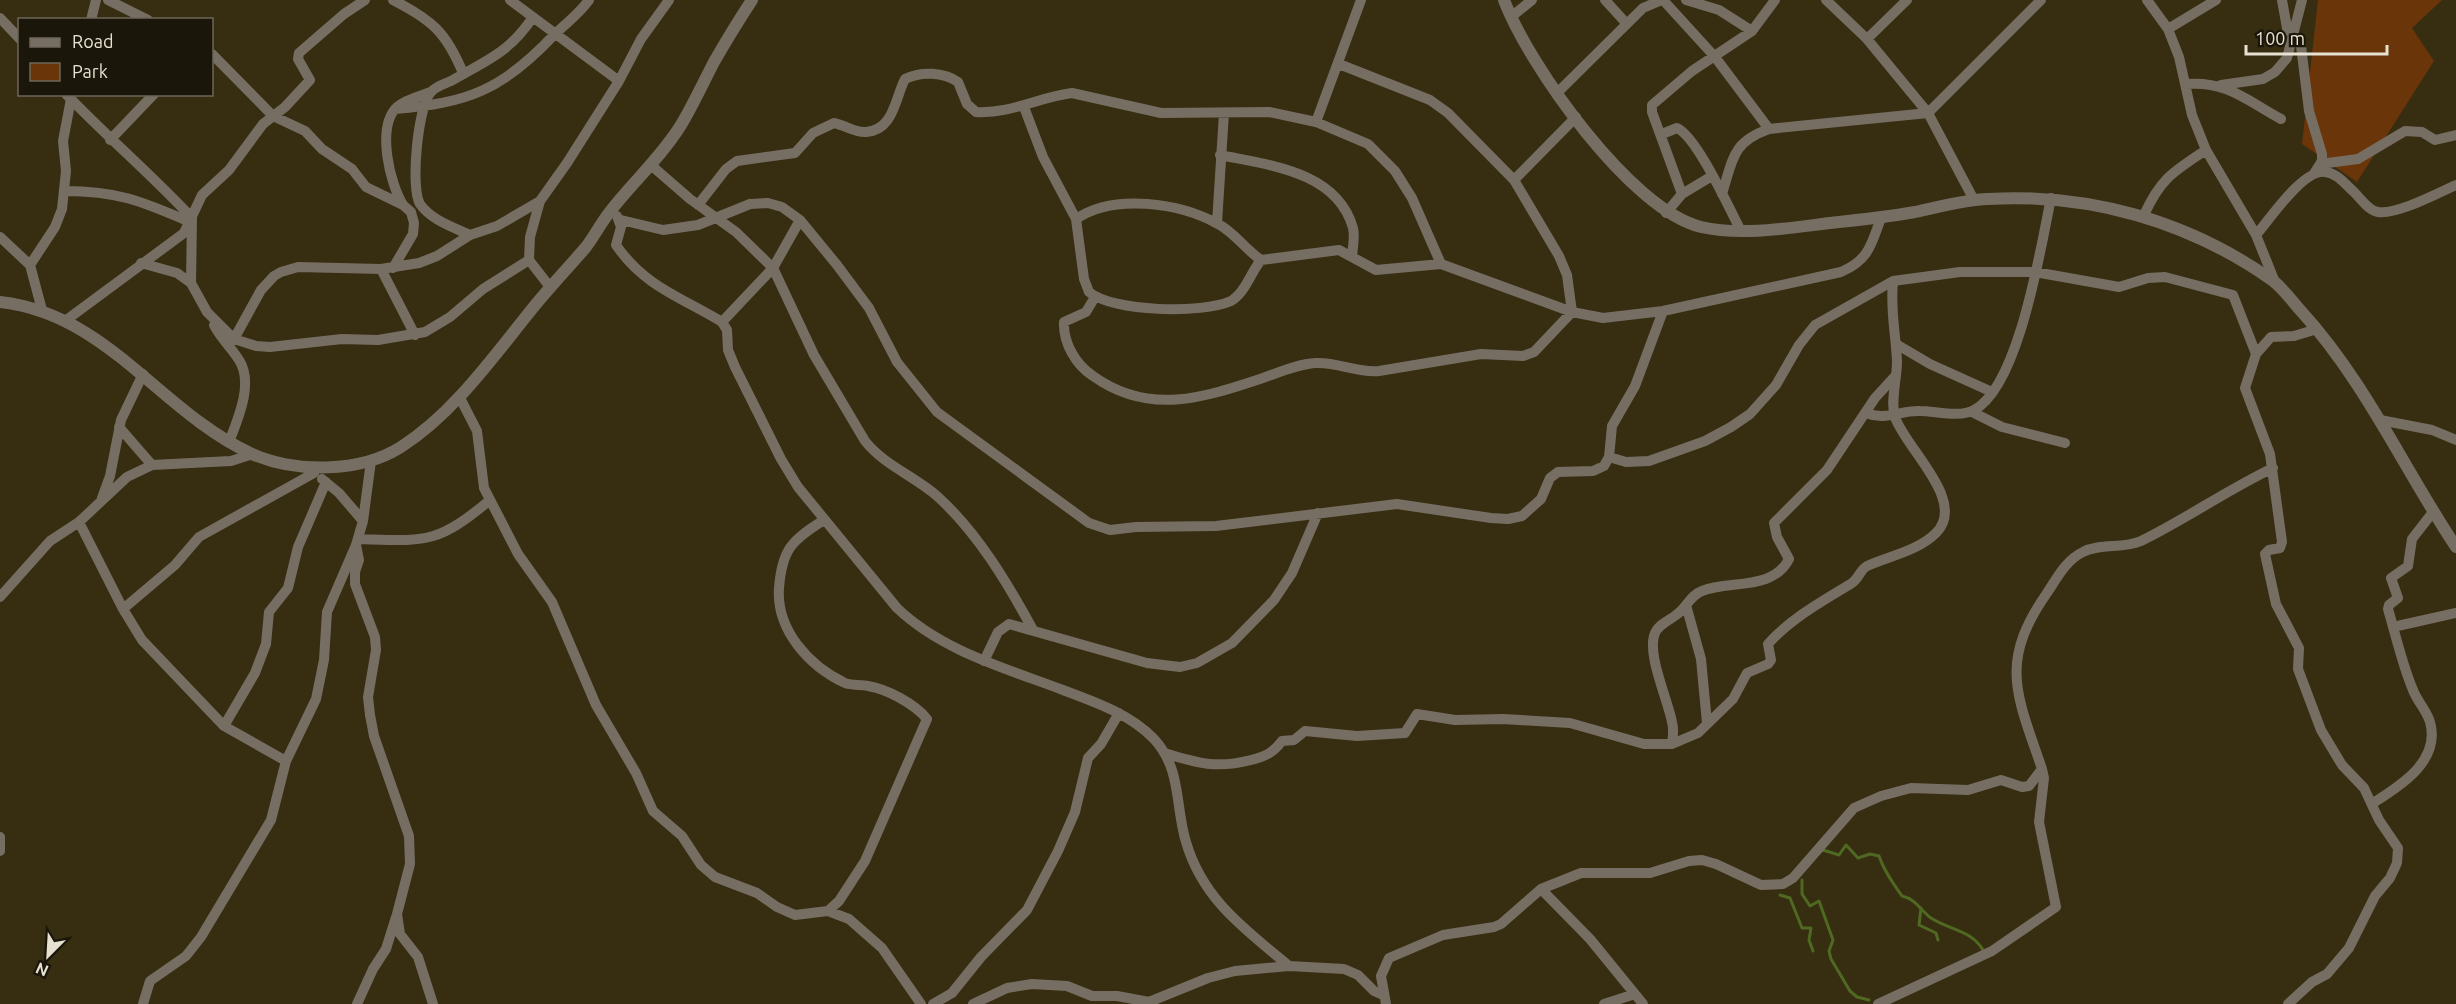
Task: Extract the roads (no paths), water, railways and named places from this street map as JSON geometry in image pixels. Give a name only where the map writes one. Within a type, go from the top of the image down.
[{"type":"street","points":[[92,18],[96,0]]},
{"type":"street","points":[[108,0],[144,18]]},
{"type":"street","points":[[64,321],[184,233],[202,195],[229,170],[247,143],[310,80],[298,59],[299,53],[365,0]]},
{"type":"street","points":[[393,0],[437,27],[452,47],[463,74]]},
{"type":"street","points":[[510,0],[619,81]]},
{"type":"street","points":[[395,109],[458,101],[495,83],[521,68],[589,0]]},
{"type":"street","points":[[550,287],[530,260],[530,237],[540,201],[619,81],[636,47],[669,0]]},
{"type":"street","points":[[0,302],[42,310],[87,333],[143,374],[180,409],[229,442],[253,454],[288,466],[309,470],[370,461],[400,448],[436,420],[587,246],[611,209],[652,166],[681,124],[752,0]]},
{"type":"street","points":[[1316,122],[1361,0]]},
{"type":"street","points":[[1504,0],[1533,60],[1576,117],[1641,193],[1666,213],[1702,227],[1740,230],[1881,218],[1974,200],[2051,198],[2105,205],[2144,215],[2225,250],[2275,282],[2317,329],[2380,420],[2456,547]]},
{"type":"street","points":[[1511,17],[1532,0]]},
{"type":"street","points":[[1605,0],[1626,23]]},
{"type":"street","points":[[1557,93],[1643,8],[1663,0],[1715,57],[1769,129]]},
{"type":"street","points":[[1686,0],[1719,10],[1752,31]]},
{"type":"street","points":[[1682,194],[1662,134],[1652,112],[1654,100],[1692,71],[1752,31],[1775,0]]},
{"type":"street","points":[[1826,0],[1867,39],[1928,113],[1974,200]]},
{"type":"street","points":[[1867,39],[1907,0]]},
{"type":"street","points":[[1722,194],[1740,147],[1748,136],[1769,129],[1928,113],[2041,0]]},
{"type":"street","points":[[2147,0],[2168,30],[2179,57],[2192,115],[2206,150],[2256,235],[2275,282]]},
{"type":"street","points":[[2168,30],[2216,0]]},
{"type":"street","points":[[2282,0],[2287,28],[2301,46],[2309,111],[2322,154],[2318,168]]},
{"type":"street","points":[[2221,86],[2263,79],[2275,72],[2288,58],[2302,0]]},
{"type":"street","points":[[403,205],[396,194],[388,166],[388,134],[395,109],[431,92],[511,45],[533,16]]},
{"type":"street","points":[[0,18],[18,37]]},
{"type":"street","points":[[213,55],[273,116],[305,131],[311,140],[352,169],[366,187],[403,205],[411,212],[414,223],[412,234],[393,268]]},
{"type":"street","points":[[1095,297],[1086,312],[1064,322],[1076,362],[1105,385],[1121,393],[1157,401],[1197,396],[1316,363],[1363,372],[1481,354],[1523,356],[1534,352],[1544,344],[1572,312],[1567,275],[1559,256],[1514,180],[1448,113],[1430,100],[1339,64]]},
{"type":"street","points":[[698,205],[726,169],[737,161],[795,153],[813,133],[834,123],[857,131],[876,129],[892,116],[902,86],[912,76],[938,74],[953,79],[962,87],[967,104],[976,112],[1023,107],[1058,95],[1072,93],[1161,113],[1269,112],[1316,122],[1368,144],[1395,171],[1429,232],[1441,264]]},
{"type":"street","points":[[2186,84],[2208,83],[2221,86],[2282,119]]},
{"type":"street","points":[[431,92],[424,107],[420,127],[415,193],[430,214],[470,235]]},
{"type":"street","points":[[68,96],[110,140],[161,186],[191,220],[191,283]]},
{"type":"street","points":[[30,265],[56,226],[62,209],[66,171],[63,141],[68,96]]},
{"type":"street","points":[[110,140],[152,96]]},
{"type":"street","points":[[1023,107],[1042,157],[1076,219],[1084,279],[1089,292],[1095,297],[1145,307],[1204,307],[1232,300],[1241,291],[1261,260]]},
{"type":"street","points":[[1217,223],[1224,112]]},
{"type":"street","points":[[1514,180],[1576,117]]},
{"type":"street","points":[[1662,134],[1677,128],[1682,130],[1712,176],[1740,230]]},
{"type":"street","points":[[2256,235],[2303,179],[2318,168],[2358,159],[2405,131],[2422,132],[2435,140],[2456,135]]},
{"type":"street","points":[[2144,215],[2155,191],[2167,176],[2206,150]]},
{"type":"street","points":[[1220,155],[1278,166],[1305,176],[1328,190],[1343,206],[1354,229],[1352,256]]},
{"type":"street","points":[[652,166],[718,219],[773,268],[814,355],[865,441],[873,452],[923,484],[951,509],[997,569],[1033,630]]},
{"type":"street","points":[[2318,168],[2338,177],[2373,210],[2381,212],[2403,207],[2456,185]]},
{"type":"street","points":[[1666,213],[1682,194],[1712,176]]},
{"type":"street","points":[[64,190],[92,190],[127,196],[191,220]]},
{"type":"street","points":[[1972,412],[1992,392],[2026,316],[2051,198]]},
{"type":"street","points":[[234,339],[261,290],[281,272],[298,267],[393,268],[438,256],[470,235],[497,226],[540,201]]},
{"type":"street","points":[[611,209],[621,220],[663,230],[698,225],[718,219],[734,209],[750,204],[768,203],[782,207],[801,220],[869,308],[897,362],[927,401],[954,425],[1089,523],[1110,530],[1136,527],[1216,526],[1403,504],[1508,519],[1522,516],[1541,499],[1550,478],[1558,472],[1593,471],[1604,466],[1609,457],[1612,426],[1635,386],[1663,311]]},
{"type":"street","points":[[1076,219],[1099,207],[1142,205],[1167,207],[1217,223],[1261,260],[1339,250],[1376,270],[1441,264],[1572,312],[1603,318],[1663,311],[1841,272],[1858,265],[1869,252],[1881,218]]},
{"type":"street","points":[[621,220],[616,245],[634,268],[660,290],[722,322],[727,330],[728,350],[781,459],[824,520],[882,591],[913,623],[944,643],[984,661],[1028,675],[1119,713],[1140,727],[1164,753],[1178,789],[1185,841],[1205,884],[1237,924],[1289,966]]},
{"type":"street","points":[[722,322],[773,268],[801,220]]},
{"type":"street","points":[[0,237],[30,265],[42,310]]},
{"type":"street","points":[[207,312],[234,339],[256,346],[270,347],[415,335],[435,327],[483,289],[530,260]]},
{"type":"street","points":[[141,263],[177,273],[191,283],[222,341],[238,358],[244,370],[242,400],[229,442]]},
{"type":"street","points":[[381,269],[415,335]]},
{"type":"street","points":[[1609,457],[1626,462],[1649,461],[1695,445],[1731,428],[1750,414],[1776,385],[1799,345],[1815,325],[1893,281],[1960,272],[2035,272],[2119,287],[2148,278],[2165,278],[2229,293],[2237,299],[2256,354]]},
{"type":"street","points":[[1164,753],[1203,764],[1232,765],[1265,756],[1282,741],[1291,741],[1305,731],[1357,736],[1405,733],[1417,714],[1455,720],[1503,719],[1570,723],[1644,744],[1672,744],[1687,740],[1733,699],[1747,673],[1768,664],[1771,660],[1768,644],[1785,628],[1832,593],[1852,582],[1864,567],[1926,541],[1942,526],[1946,511],[1940,489],[1894,416],[1896,344],[1891,322],[1893,281]]},
{"type":"street","points":[[2288,1004],[2312,982],[2327,974],[2349,948],[2375,896],[2390,878],[2397,862],[2398,848],[2379,820],[2364,788],[2342,765],[2321,730],[2298,669],[2299,648],[2276,604],[2265,554],[2269,550],[2277,549],[2282,542],[2275,503],[2273,468],[2260,423],[2246,393],[2246,384],[2256,354],[2271,337],[2294,336],[2317,329]]},
{"type":"street","points":[[1896,344],[1930,364],[1992,392]]},
{"type":"street","points":[[100,503],[110,476],[119,427],[143,374]]},
{"type":"street","points":[[1672,744],[1672,720],[1664,699],[1653,644],[1655,633],[1660,625],[1681,612],[1688,599],[1700,591],[1747,584],[1777,574],[1785,567],[1789,559],[1777,537],[1774,523],[1827,470],[1875,398],[1896,375]]},
{"type":"street","points":[[459,396],[477,431],[482,454],[481,478],[490,500],[518,554],[552,602],[596,705],[636,773],[653,811],[682,836],[701,865],[715,877],[757,893],[777,908],[795,915],[828,911],[849,919],[865,930],[893,961],[921,1004]]},
{"type":"street","points":[[1866,413],[1884,417],[1910,411],[1972,412],[2002,427],[2065,443]]},
{"type":"street","points":[[2380,420],[2432,430],[2456,440]]},
{"type":"street","points":[[119,427],[152,465]]},
{"type":"street","points":[[0,597],[50,541],[78,522],[127,477],[152,465],[231,461],[253,454]]},
{"type":"street","points":[[143,1004],[150,981],[186,956],[261,840],[278,799],[286,760],[316,699],[324,660],[327,612],[357,542],[363,521],[370,461]]},
{"type":"street","points":[[1878,1004],[1992,951],[2051,913],[2056,907],[2039,822],[2044,778],[2026,723],[2014,671],[2025,627],[2061,571],[2081,552],[2140,541],[2193,515],[2231,490],[2273,468]]},
{"type":"street","points":[[309,470],[326,482],[363,521]]},
{"type":"street","points":[[123,609],[175,566],[199,537],[309,470]]},
{"type":"street","points":[[224,726],[255,674],[266,644],[269,612],[288,588],[298,547],[326,482]]},
{"type":"street","points":[[357,542],[433,538],[461,524],[490,500]]},
{"type":"street","points":[[2373,803],[2408,780],[2425,760],[2430,749],[2430,722],[2412,687],[2389,608],[2398,598],[2391,578],[2408,566],[2412,539],[2433,512]]},
{"type":"street","points":[[984,661],[1003,626],[1016,624],[1074,645],[1138,661],[1180,667],[1197,663],[1232,643],[1274,600],[1292,573],[1318,513]]},
{"type":"street","points":[[824,520],[802,534],[789,547],[784,557],[779,591],[781,612],[787,629],[797,645],[828,673],[847,684],[879,688],[916,709],[927,719],[865,861],[839,901],[828,911]]},
{"type":"street","points":[[78,522],[123,609],[142,640],[224,726],[286,760]]},
{"type":"street","points":[[357,542],[359,560],[354,572],[356,584],[375,637],[376,650],[368,697],[370,715],[409,836],[410,864],[386,949],[373,969],[357,1004]]},
{"type":"street","points":[[1686,605],[1701,659],[1707,723]]},
{"type":"street","points":[[2393,627],[2456,613]]},
{"type":"street","points":[[938,1002],[961,984],[981,957],[1027,910],[1075,812],[1088,758],[1101,744],[1119,713]]},
{"type":"street","points":[[1384,999],[1381,976],[1383,966],[1397,952],[1443,935],[1501,924],[1541,889],[1581,873],[1650,873],[1689,861],[1702,861],[1716,864],[1761,885],[1783,884],[1825,844],[1847,815],[1864,803],[1911,788],[1968,790],[2001,780],[2022,787],[2030,786],[2042,769]]},
{"type":"street","points":[[0,837],[0,850]]},
{"type":"street","points":[[1541,889],[1590,939],[1643,1004]]},
{"type":"street","points":[[397,914],[400,934],[418,957],[433,1004]]},
{"type":"street","points":[[973,1004],[1007,988],[1032,984],[1067,986],[1092,996],[1124,997],[1149,1002],[1208,978],[1235,972],[1289,966],[1344,969],[1358,975],[1384,999]]},
{"type":"street","points":[[1604,1004],[1635,994]]},
{"type":"street","points":[[938,1002],[957,1004]]},
{"type":"waterway","points":[[1823,850],[1839,855],[1846,845],[1858,858],[1870,854],[1879,856],[1886,872],[1902,896],[1915,902],[1931,918],[1974,939],[1984,952]]},
{"type":"waterway","points":[[1802,880],[1802,894],[1810,906],[1819,901],[1833,940],[1829,951],[1831,959],[1850,991],[1857,997],[1869,1000]]},
{"type":"waterway","points":[[1780,895],[1790,898],[1802,928],[1811,928],[1809,940],[1813,951]]},
{"type":"waterway","points":[[1921,908],[1919,925],[1936,933],[1938,940]]}]
